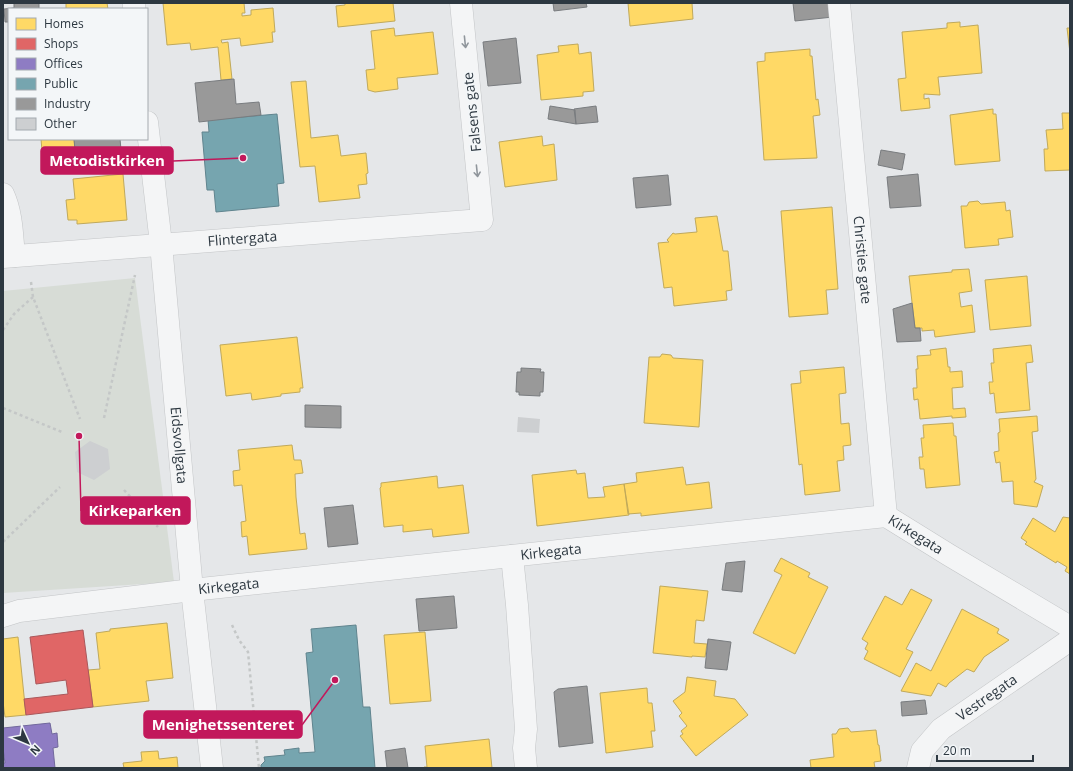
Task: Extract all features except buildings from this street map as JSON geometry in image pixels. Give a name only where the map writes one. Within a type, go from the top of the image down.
[{"type":"street","name":"Falsens gate","points":[[461,3],[482,220]]},
{"type":"street","name":"Christies gate","points":[[839,3],[886,516]]},
{"type":"street","name":"Eidsvollgata","points":[[148,131],[161,244],[192,590],[212,768]]},
{"type":"street","points":[[3,194],[7,202],[15,256]]},
{"type":"street","name":"Flintergata","points":[[15,256],[482,220]]},
{"type":"street","name":"Kirkegata","points":[[3,616],[19,611],[192,590],[886,516],[1070,627]]},
{"type":"street","points":[[512,556],[518,605],[525,722],[524,748],[526,768]]},
{"type":"street","name":"Vestregata","points":[[918,768],[922,751],[941,729],[1070,640]]},
{"type":"path","points":[[15,256],[33,297],[80,419]]},
{"type":"path","points":[[104,418],[135,274]]},
{"type":"path","points":[[3,330],[14,314],[33,297]]},
{"type":"path","points":[[3,408],[62,432]]},
{"type":"path","points":[[3,542],[60,487]]},
{"type":"path","points":[[124,490],[160,529]]},
{"type":"path","points":[[232,625],[238,640],[248,652],[259,768]]},
{"type":"shaded area","points":[[135,278],[174,582],[3,593],[3,291]]},
{"type":"place","name":"Metodistkirken","points":[[243,158]]},
{"type":"place","name":"Kirkeparken","points":[[79,436]]},
{"type":"place","name":"Menighetssenteret","points":[[335,680]]}]
